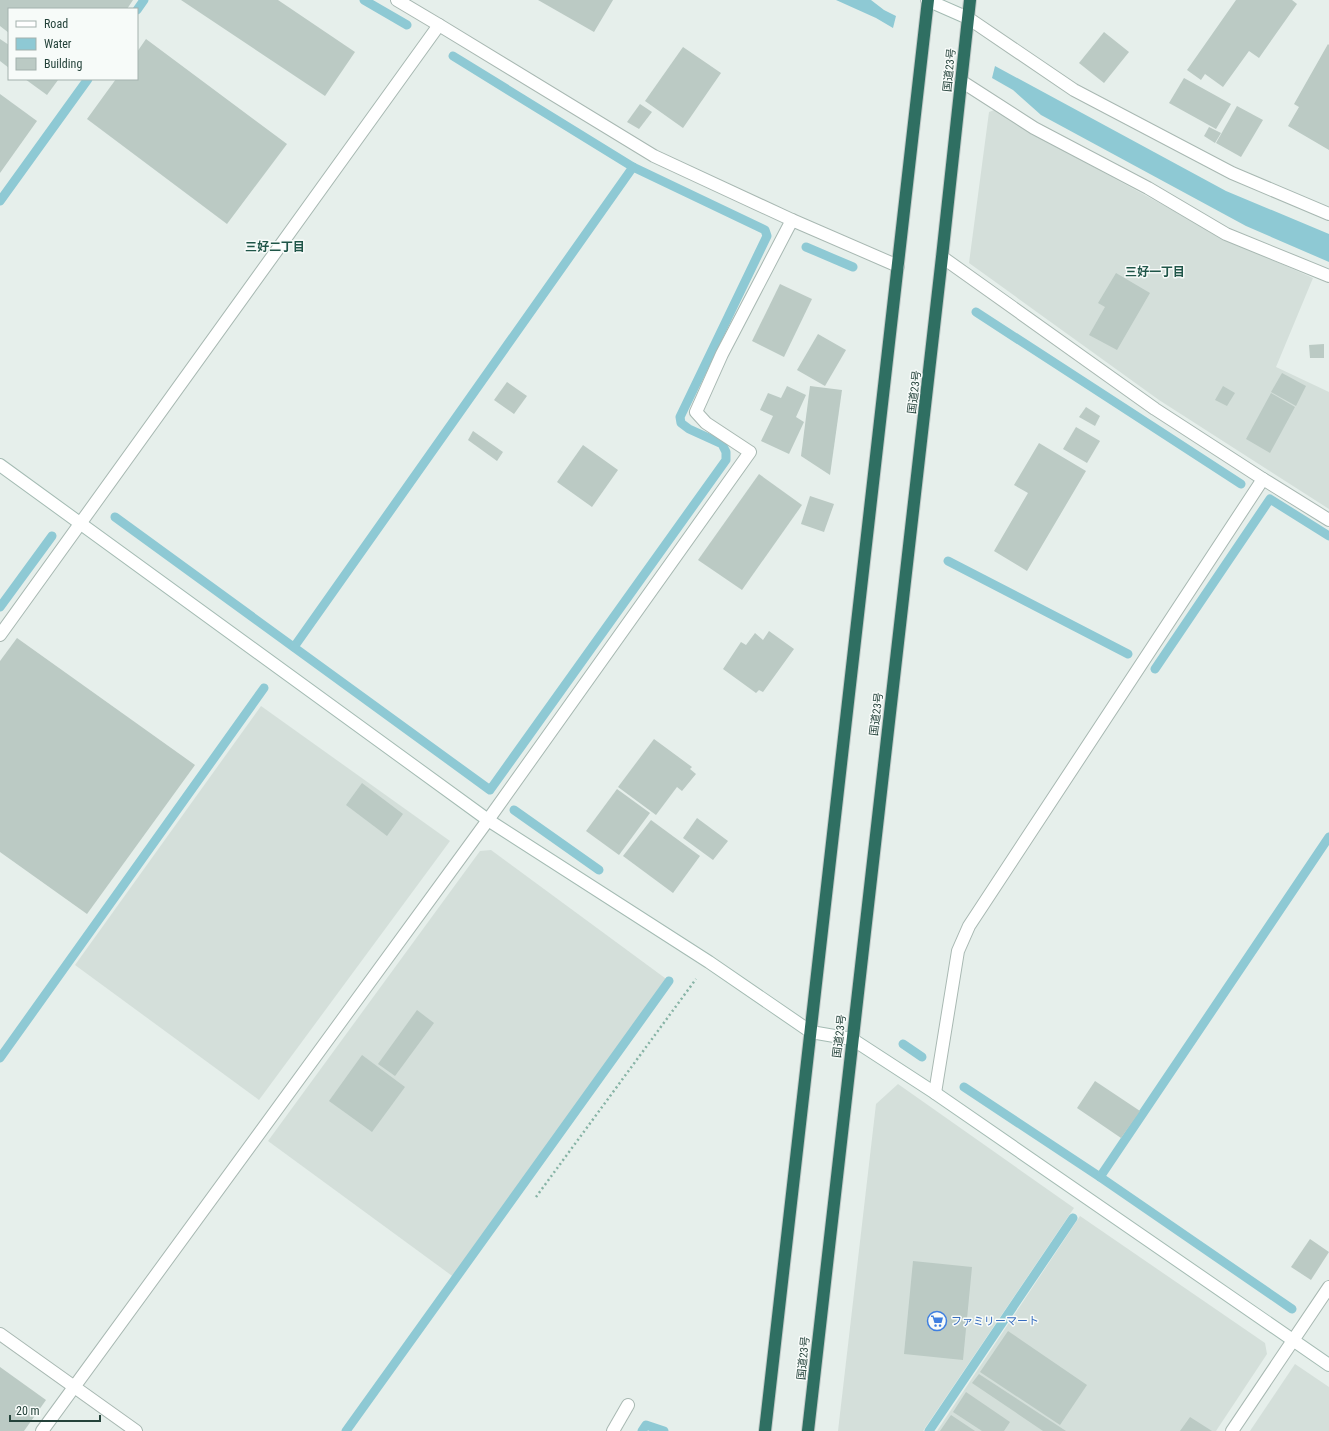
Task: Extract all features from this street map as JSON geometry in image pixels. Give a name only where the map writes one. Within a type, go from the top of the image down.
[{"type":"highway","points":[[765,1431],[928,0]]},
{"type":"highway","name":"国道23号","points":[[808,1431],[970,0]]},
{"type":"street","points":[[397,0],[654,156],[792,220],[898,266]]},
{"type":"street","points":[[928,0],[968,18],[1074,90],[1232,173],[1329,214]]},
{"type":"street","points":[[0,635],[439,25]]},
{"type":"street","points":[[961,81],[1034,128],[1148,188],[1226,234],[1329,276]]},
{"type":"street","points":[[42,1431],[488,820],[750,452],[706,423],[696,412],[722,354],[792,220]]},
{"type":"street","points":[[942,257],[1155,409],[1329,520]]},
{"type":"street","points":[[0,465],[488,820],[709,962],[811,1032],[852,1039],[935,1093],[1329,1365]]},
{"type":"street","points":[[935,1093],[958,951],[969,926],[1263,479]]},
{"type":"street","points":[[1232,1431],[1329,1287]]},
{"type":"street","points":[[0,1334],[136,1431]]},
{"type":"street","points":[[613,1431],[628,1405]]},
{"type":"path","points":[[536,1197],[709,962]]},
{"type":"shaded area","points":[[997,109],[1037,136],[1225,239],[1313,278],[1276,367],[1329,392],[1329,509],[1159,400],[969,263],[989,112]]},
{"type":"shaded area","points":[[261,706],[450,841],[259,1100],[75,965]]},
{"type":"shaded area","points":[[491,850],[669,981],[455,1278],[268,1141],[480,851]]},
{"type":"shaded area","points":[[898,1084],[1074,1208],[923,1431],[838,1431],[876,1104]]},
{"type":"shaded area","points":[[1080,1216],[1265,1343],[1267,1354],[1216,1431],[937,1431]]},
{"type":"shaded area","points":[[1295,1364],[1329,1387],[1329,1431],[1250,1431]]},
{"type":"water","points":[[836,0],[871,0],[884,10],[896,16],[893,28],[876,18]]},
{"type":"water","points":[[995,66],[1226,191],[1329,234],[1329,262],[1246,226],[1041,115],[1013,90],[992,78]]},
{"type":"building","points":[[0,0],[133,0],[128,8],[8,8],[8,32],[0,26]]},
{"type":"building","points":[[181,0],[278,0],[355,52],[325,96]]},
{"type":"building","points":[[538,0],[613,0],[594,32]]},
{"type":"building","points":[[1236,0],[1292,0],[1297,4],[1259,58],[1249,51],[1223,87],[1205,74],[1201,80],[1187,70]]},
{"type":"building","points":[[1104,32],[1129,52],[1104,83],[1079,63]]},
{"type":"building","points":[[0,39],[8,44],[8,67],[0,61]]},
{"type":"building","points":[[146,39],[287,144],[227,224],[87,119],[115,80],[138,80],[138,51]]},
{"type":"building","points":[[1328,44],[1329,150],[1288,126],[1299,107],[1294,104]]},
{"type":"building","points":[[683,47],[721,73],[683,128],[645,101]]},
{"type":"building","points":[[1184,78],[1231,104],[1216,129],[1169,103]]},
{"type":"building","points":[[26,80],[58,80],[47,95]]},
{"type":"building","points":[[0,94],[37,121],[0,173]]},
{"type":"building","points":[[640,104],[652,112],[639,129],[627,122]]},
{"type":"building","points":[[1237,106],[1263,120],[1241,157],[1216,143]]},
{"type":"building","points":[[1209,127],[1221,133],[1215,143],[1204,136]]},
{"type":"building","points":[[1116,273],[1150,293],[1117,350],[1089,335],[1105,307],[1098,303]]},
{"type":"building","points":[[780,284],[812,299],[784,357],[752,341]]},
{"type":"building","points":[[818,334],[846,350],[825,386],[797,370]]},
{"type":"building","points":[[1324,344],[1324,358],[1310,358],[1309,345]]},
{"type":"building","points":[[1282,373],[1306,386],[1296,406],[1271,392]]},
{"type":"building","points":[[507,382],[527,396],[514,414],[494,400]]},
{"type":"building","points":[[787,386],[806,395],[796,417],[804,422],[789,454],[761,441],[773,416],[760,410],[768,393],[781,398]]},
{"type":"building","points":[[810,386],[842,390],[830,475],[801,456]]},
{"type":"building","points":[[1223,386],[1235,393],[1227,406],[1215,400]]},
{"type":"building","points":[[1271,393],[1295,407],[1270,453],[1246,439]]},
{"type":"building","points":[[1086,407],[1100,416],[1095,426],[1079,417]]},
{"type":"building","points":[[1076,427],[1100,441],[1087,463],[1063,449]]},
{"type":"building","points":[[473,431],[503,452],[497,461],[468,440]]},
{"type":"building","points":[[1039,443],[1086,471],[1027,571],[994,551],[1028,493],[1014,485]]},
{"type":"building","points":[[583,445],[618,470],[592,507],[557,482]]},
{"type":"building","points":[[759,474],[802,505],[742,590],[698,560]]},
{"type":"building","points":[[810,496],[834,504],[824,532],[801,524]]},
{"type":"building","points":[[769,631],[794,649],[763,692],[759,690],[756,693],[723,669],[741,642],[746,645],[755,633],[763,640]]},
{"type":"building","points":[[17,638],[195,765],[87,914],[0,852],[0,661]]},
{"type":"building","points":[[654,739],[692,767],[690,769],[696,774],[682,791],[677,787],[656,815],[618,787]]},
{"type":"building","points":[[362,783],[403,814],[387,836],[346,805]]},
{"type":"building","points":[[617,789],[650,813],[619,855],[586,831]]},
{"type":"building","points":[[697,818],[728,841],[713,860],[683,838]]},
{"type":"building","points":[[651,820],[700,856],[673,893],[623,856]]},
{"type":"building","points":[[417,1010],[434,1023],[395,1076],[378,1064]]},
{"type":"building","points":[[362,1055],[405,1087],[372,1132],[329,1101]]},
{"type":"building","points":[[1095,1081],[1140,1111],[1121,1138],[1077,1108]]},
{"type":"building","points":[[1310,1239],[1329,1252],[1311,1280],[1291,1267]]},
{"type":"building","points":[[913,1261],[972,1267],[963,1360],[904,1354]]},
{"type":"building","points":[[1008,1331],[1087,1385],[1060,1425],[980,1372]]},
{"type":"building","points":[[0,1367],[46,1400],[24,1431],[0,1431]]},
{"type":"building","points":[[979,1374],[1066,1431],[1043,1431],[972,1383]]},
{"type":"building","points":[[966,1392],[1010,1422],[1004,1431],[982,1431],[953,1412]]},
{"type":"building","points":[[951,1415],[975,1431],[940,1431]]},
{"type":"building","points":[[1190,1417],[1212,1431],[1180,1431]]},
{"type":"waterway","points":[[138,9],[144,0]]},
{"type":"waterway","points":[[364,0],[407,25]]},
{"type":"waterway","points":[[115,517],[490,790],[726,460],[726,452],[722,444],[689,429],[681,423],[680,417],[767,236],[765,230],[633,167],[453,56]]},
{"type":"waterway","points":[[0,201],[87,80]]},
{"type":"waterway","points":[[294,647],[633,167]]},
{"type":"waterway","points":[[806,247],[853,267]]},
{"type":"waterway","points":[[976,312],[1241,484]]},
{"type":"waterway","points":[[1155,669],[1270,499],[1329,536]]},
{"type":"waterway","points":[[0,607],[52,536]]},
{"type":"waterway","points":[[948,561],[1128,654]]},
{"type":"waterway","points":[[0,1058],[264,688]]},
{"type":"waterway","points":[[514,810],[599,870]]},
{"type":"waterway","points":[[1100,1177],[1329,837]]},
{"type":"waterway","points":[[346,1431],[669,981]]},
{"type":"waterway","points":[[903,1044],[922,1057]]},
{"type":"waterway","points":[[964,1087],[1100,1177],[1292,1309]]},
{"type":"waterway","points":[[929,1431],[1073,1218]]},
{"type":"waterway","points":[[642,1431],[646,1425],[664,1431]]},
{"type":"place","name":"ファミリーマート","points":[[937,1321]]},
{"type":"district","name":"三好二丁目","points":[[275,247]]},
{"type":"district","name":"三好一丁目","points":[[1155,272]]}]
